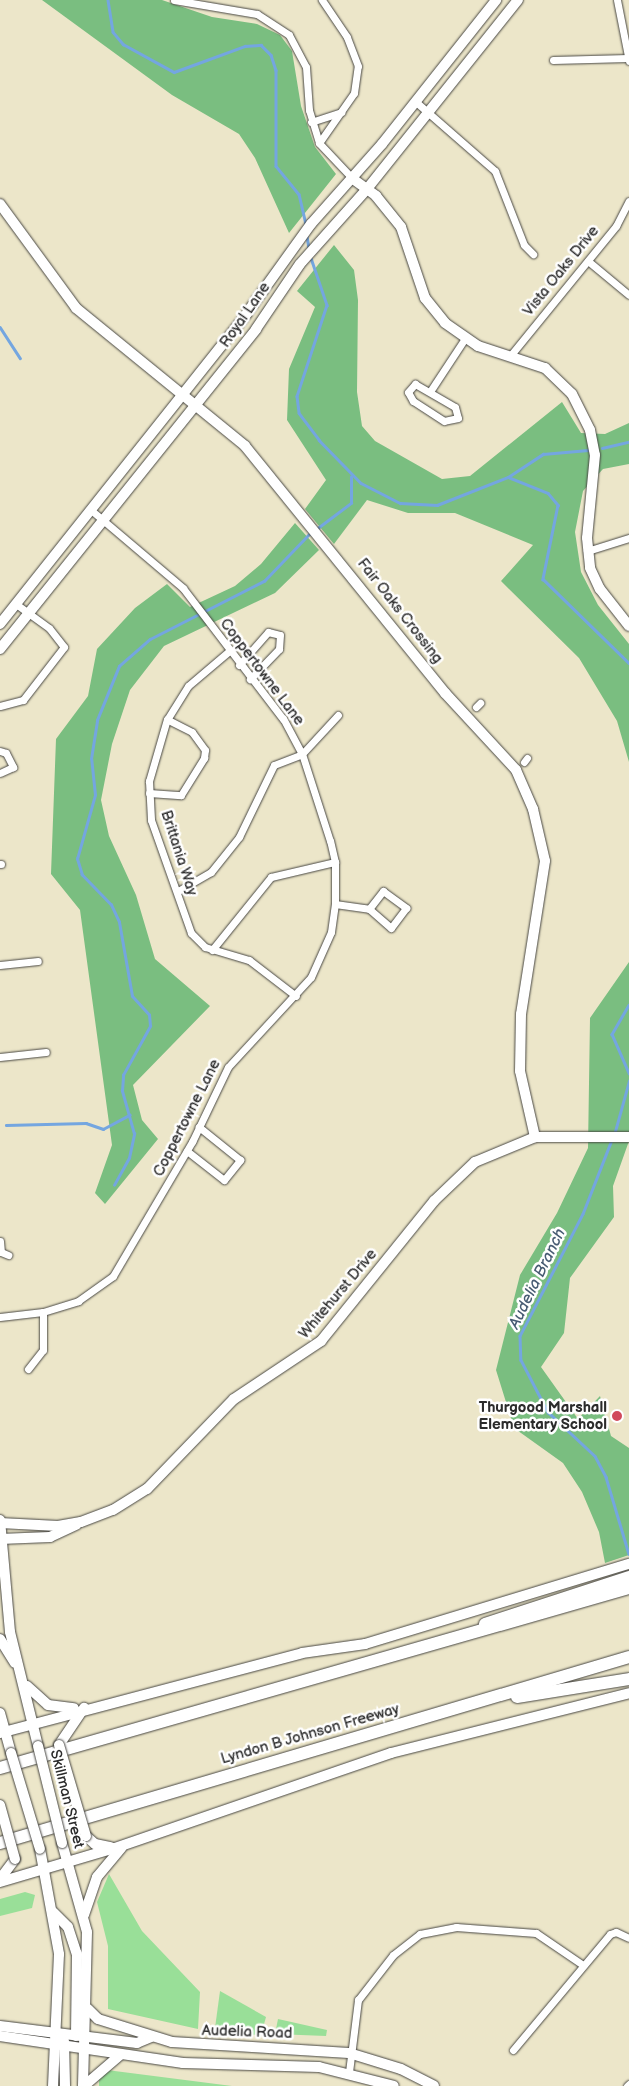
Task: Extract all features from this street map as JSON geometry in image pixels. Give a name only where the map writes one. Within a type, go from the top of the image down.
[{"type":"highway","points":[[473,1633],[491,1619],[629,1577]]},
{"type":"highway","points":[[0,1768],[629,1588]]},
{"type":"highway","name":"Lyndon B Johnson Freeway","points":[[0,1844],[629,1657]]},
{"type":"highway","points":[[478,1703],[629,1679]]},
{"type":"main road","name":"Royal Lane","points":[[0,624],[334,198],[416,102],[496,0]]},
{"type":"main road","name":"Royal Lane","points":[[0,649],[197,404],[287,281],[367,189],[518,0]]},
{"type":"main road","points":[[353,178],[367,189],[401,227],[425,298],[464,340],[554,374],[582,411],[595,455],[587,551],[600,589],[629,626]]},
{"type":"main road","name":"Fair Oaks Crossing","points":[[0,204],[65,296],[197,404],[245,446],[315,530],[444,693],[501,749],[516,770],[533,809],[544,852],[544,882],[521,1014],[520,1071],[536,1137]]},
{"type":"main road","name":"Whitehurst Drive","points":[[0,1539],[50,1538],[82,1522],[113,1510],[147,1489],[234,1399],[321,1341],[434,1201],[474,1162],[536,1137],[599,1135],[629,1137]]},
{"type":"main road","name":"Whitehurst Drive","points":[[0,1522],[58,1526],[82,1522]]},
{"type":"main road","name":"Skillman Street","points":[[0,1522],[0,1539],[10,1632],[24,1681],[32,1723],[67,1863],[84,1916],[89,1952],[84,2086]]},
{"type":"main road","points":[[2,1732],[82,1709],[302,1653],[365,1644],[629,1564]]},
{"type":"main road","points":[[0,1639],[19,1668]]},
{"type":"main road","points":[[24,1681],[48,1705],[82,1709]]},
{"type":"main road","points":[[0,1880],[44,1870],[115,1848],[391,1753],[629,1693]]},
{"type":"main road","points":[[82,1709],[59,1745],[86,1836],[95,1844],[115,1848]]},
{"type":"main road","points":[[0,1713],[2,1732],[11,1753],[40,1849],[53,1912],[59,1954],[53,2086]]},
{"type":"main road","points":[[0,1806],[15,1859],[0,1880]]},
{"type":"main road","points":[[84,1916],[105,1864],[128,1843]]},
{"type":"main road","points":[[53,1912],[68,1927],[77,1954],[74,2032],[84,2049]]},
{"type":"main road","points":[[88,2010],[98,2019],[150,2037]]},
{"type":"main road","name":"Audelia Road","points":[[0,2026],[74,2032],[137,2043],[150,2037],[203,2047],[349,2053],[401,2069],[434,2086]]},
{"type":"main road","points":[[56,2030],[66,2046],[64,2086]]},
{"type":"main road","points":[[0,2036],[120,2055],[206,2065],[349,2072],[394,2086]]},
{"type":"main road","points":[[203,2047],[206,2065]]},
{"type":"main road","points":[[84,2086],[120,2055]]},
{"type":"street","points":[[174,0],[244,11],[281,27],[302,55],[312,122],[319,143],[353,178]]},
{"type":"street","points":[[319,143],[354,93],[358,66],[347,37],[322,0]]},
{"type":"street","points":[[553,60],[629,60],[618,0]]},
{"type":"street","points":[[416,102],[430,112],[495,171],[524,244],[533,254]]},
{"type":"street","points":[[312,122],[341,112]]},
{"type":"street","name":"Vista Oaks Drive","points":[[510,356],[588,261],[629,201]]},
{"type":"street","points":[[588,261],[629,295]]},
{"type":"street","points":[[431,390],[464,340]]},
{"type":"street","points":[[415,384],[431,390],[459,412],[454,422],[444,421],[408,392],[415,384]]},
{"type":"street","name":"Coppertowne Lane","points":[[0,1316],[43,1312],[78,1300],[113,1276],[187,1151],[237,1054],[296,996],[321,959],[335,904],[335,862],[302,754],[283,719],[228,652],[198,609],[164,568],[90,509]]},
{"type":"street","points":[[587,551],[629,538]]},
{"type":"street","points":[[0,706],[13,706],[29,695],[64,647],[49,628],[16,604]]},
{"type":"street","points":[[239,665],[268,632],[280,635],[279,648],[250,679]]},
{"type":"street","name":"Brittania Way","points":[[228,652],[188,686],[167,718],[149,792],[151,820],[178,891],[191,933],[212,950],[249,960],[296,996]]},
{"type":"street","points":[[178,891],[211,872],[239,837],[274,765],[302,754],[338,715]]},
{"type":"street","points":[[149,792],[181,795],[204,758],[205,750],[192,732],[167,718]]},
{"type":"street","points":[[0,751],[11,760],[10,772],[0,773]]},
{"type":"street","points":[[212,950],[270,877],[335,862]]},
{"type":"street","points":[[335,904],[369,909],[391,928],[406,908],[383,891],[369,909]]},
{"type":"street","points":[[0,965],[38,961]]},
{"type":"street","points":[[0,1057],[46,1052]]},
{"type":"street","points":[[187,1151],[224,1180],[240,1160],[199,1127]]},
{"type":"street","points":[[0,1240],[1,1252],[8,1255]]},
{"type":"street","points":[[28,1369],[43,1350],[43,1312]]},
{"type":"street","points":[[349,2072],[349,2053],[354,2014],[363,1992],[403,1944],[426,1931],[456,1927],[536,1933],[583,1965]]},
{"type":"street","points":[[513,2050],[610,1934],[616,1932],[629,1938]]},
{"type":"green space","points":[[42,0],[162,0],[212,17],[257,24],[280,35],[292,51],[301,106],[315,147],[336,174],[289,233],[255,158],[239,134],[172,95]]},
{"type":"green space","points":[[334,245],[354,270],[358,300],[357,392],[362,426],[375,441],[442,479],[470,476],[562,402],[581,433],[605,434],[629,423],[629,464],[603,469],[583,491],[575,532],[581,572],[598,605],[629,644],[629,762],[617,721],[579,658],[501,581],[533,545],[455,513],[408,513],[367,500],[334,544],[305,509],[326,480],[287,420],[289,369],[315,307],[297,291]]},
{"type":"green space","points":[[295,523],[319,550],[275,593],[164,646],[130,690],[112,744],[101,800],[109,836],[136,895],[155,959],[210,1006],[133,1085],[142,1120],[158,1139],[105,1204],[95,1193],[112,1145],[80,910],[51,874],[56,739],[88,696],[97,649],[135,608],[167,584],[190,607],[235,586],[261,564]]},
{"type":"green space","points":[[629,962],[629,1141],[613,1186],[614,1217],[570,1278],[564,1333],[541,1367],[578,1419],[600,1396],[611,1436],[629,1448],[629,1555],[605,1563],[599,1532],[582,1492],[563,1463],[514,1428],[496,1370],[520,1275],[557,1213],[588,1148],[590,1018]]},
{"type":"green space","points":[[109,1874],[142,1931],[200,1992],[198,2029],[108,2009],[108,1946],[97,1902]]},
{"type":"green space","points":[[25,1892],[35,1895],[32,1908],[0,1916],[0,1899]]},
{"type":"green space","points":[[220,1991],[266,2017],[261,2035],[226,2034],[215,2028]]},
{"type":"green space","points":[[278,2019],[327,2030],[326,2036],[275,2034]]},
{"type":"green space","points":[[99,2069],[232,2086],[99,2086]]},
{"type":"waterway","points":[[108,0],[113,32],[123,44],[174,72],[245,46],[261,45],[271,55],[276,70],[276,166],[299,194],[306,225]]},
{"type":"waterway","points":[[307,236],[309,248]]},
{"type":"waterway","points":[[311,258],[327,305],[297,396],[299,413],[319,440],[361,483],[400,503],[437,505],[508,477],[548,493],[558,505],[543,579],[629,663]]},
{"type":"waterway","points":[[0,327],[20,358]]},
{"type":"waterway","points":[[602,448],[629,442]]},
{"type":"waterway","points":[[508,477],[543,454],[588,450]]},
{"type":"waterway","points":[[315,530],[351,503],[351,477]]},
{"type":"waterway","points":[[114,1185],[129,1158],[134,1134],[122,1091],[123,1075],[150,1026],[149,1015],[132,996],[119,922],[111,905],[82,875],[77,859],[95,795],[91,759],[97,720],[119,666],[150,639],[264,581],[310,533]]},
{"type":"waterway","name":"Audelia Branch","points":[[629,1005],[612,1034],[629,1073]]},
{"type":"waterway","name":"Audelia Branch","points":[[614,1135],[629,1081]]},
{"type":"waterway","points":[[6,1125],[86,1123],[103,1129],[129,1115]]},
{"type":"waterway","name":"Audelia Branch","points":[[612,1140],[583,1214],[520,1336],[521,1360],[548,1412],[595,1456],[606,1477],[629,1554]]},
{"type":"place","name":"Thurgood Marshall Elementary School","points":[[617,1416]]}]
